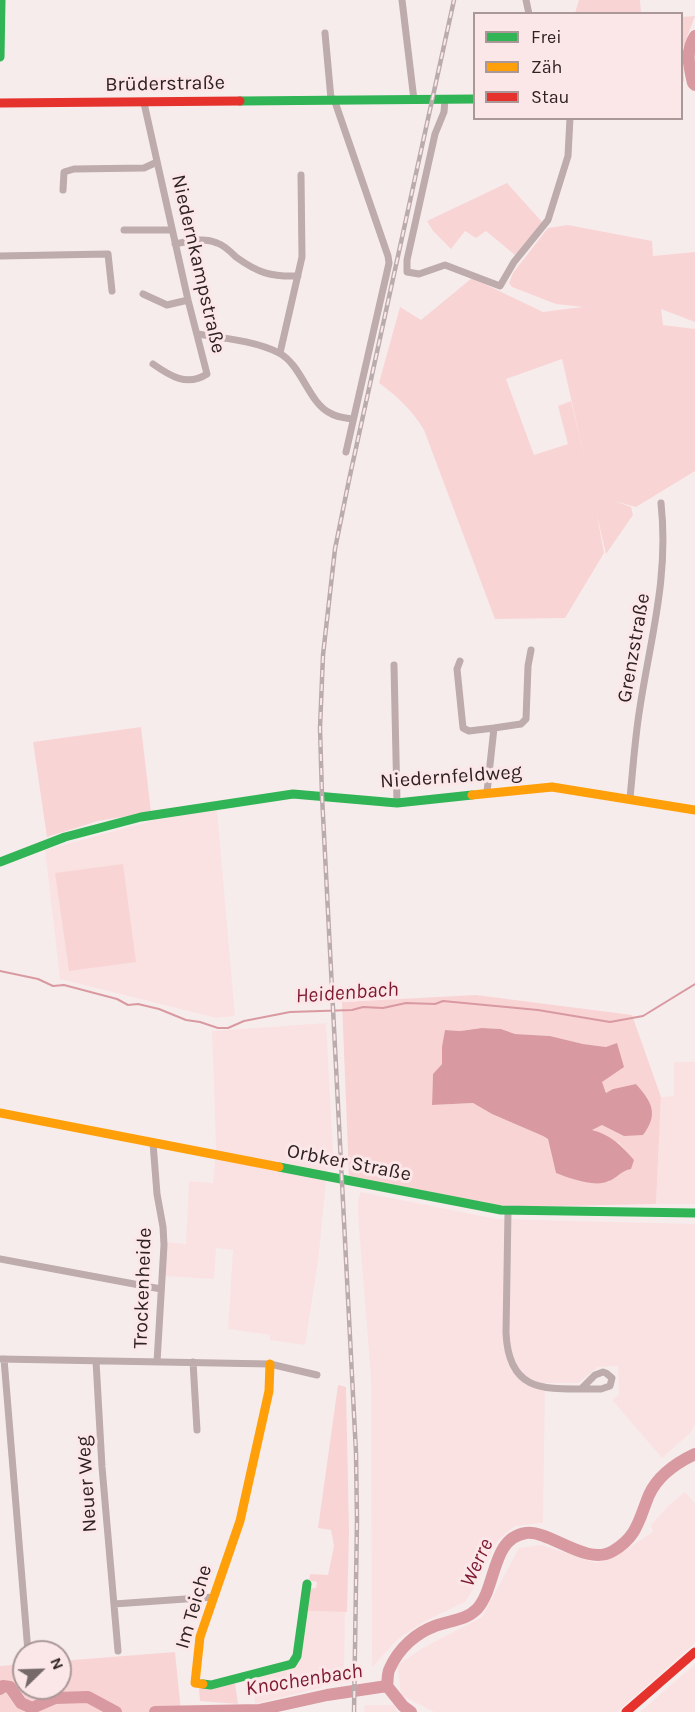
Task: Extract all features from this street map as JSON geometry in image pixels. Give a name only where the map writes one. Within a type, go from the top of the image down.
[{"type":"street","points":[[0,57],[1,0]]},
{"type":"street","points":[[402,0],[414,100]]},
{"type":"street","points":[[325,33],[332,99],[389,263],[346,452]]},
{"type":"street","points":[[445,99],[444,112],[435,134],[407,260],[407,272],[419,274],[445,264],[500,286],[514,262],[548,220],[568,156],[570,120]]},
{"type":"street","name":"Brüderstraße","points":[[0,104],[473,99]]},
{"type":"street","name":"Niedernkampstraße","points":[[144,103],[207,375],[183,381],[168,375],[153,364]]},
{"type":"street","points":[[63,190],[64,172],[74,169],[144,168],[157,162]]},
{"type":"street","points":[[280,353],[302,257],[301,175]]},
{"type":"street","points":[[124,230],[172,230]]},
{"type":"street","points":[[175,244],[197,240],[218,243],[249,266],[265,274],[283,277],[298,276]]},
{"type":"street","points":[[0,256],[108,254],[112,291]]},
{"type":"street","points":[[143,294],[166,305],[188,300]]},
{"type":"street","points":[[197,334],[239,340],[280,353],[301,375],[319,405],[330,413],[352,419]]},
{"type":"street","name":"Grenzstraße","points":[[630,798],[640,708],[656,625],[663,569],[661,502]]},
{"type":"street","points":[[460,661],[457,669],[463,728],[469,731],[521,724],[526,719],[528,666],[531,650]]},
{"type":"street","points":[[394,665],[397,803]]},
{"type":"street","points":[[488,792],[494,728]]},
{"type":"street","name":"Niedernfeldweg","points":[[0,862],[64,837],[145,816],[293,794],[397,803],[552,787],[695,810]]},
{"type":"street","name":"Orbker Straße","points":[[0,1113],[508,1211],[695,1213]]},
{"type":"street","name":"Trockenheide","points":[[153,1143],[156,1194],[163,1227],[164,1245],[157,1362]]},
{"type":"street","points":[[508,1211],[506,1333],[510,1362],[522,1378],[537,1386],[582,1388]]},
{"type":"street","points":[[0,1259],[161,1289]]},
{"type":"street","points":[[27,1640],[2,1359],[270,1364],[317,1375]]},
{"type":"street","name":"Neuer Weg","points":[[96,1361],[118,1651]]},
{"type":"street","points":[[193,1362],[197,1430]]},
{"type":"street","name":"Im Teiche","points":[[270,1364],[268,1390],[240,1521],[200,1637],[195,1683],[211,1685],[292,1664],[297,1656],[307,1584]]},
{"type":"street","points":[[114,1604],[214,1597]]},
{"type":"street","points":[[626,1712],[695,1652]]},
{"type":"shaded area","points":[[579,0],[640,0],[641,12],[575,12]]},
{"type":"shaded area","points":[[695,16],[683,48],[683,17]]},
{"type":"shaded area","points":[[507,183],[543,223],[515,255],[486,231],[476,238],[465,231],[451,249],[433,231],[427,221]]},
{"type":"shaded area","points":[[568,225],[652,241],[653,256],[695,252],[695,322],[661,309],[663,325],[695,329],[695,471],[636,507],[614,501],[631,507],[633,515],[606,554],[597,515],[604,553],[565,618],[495,619],[424,430],[404,404],[379,383],[400,307],[421,320],[472,278],[543,312],[582,307],[593,308],[556,304],[512,287],[509,283],[513,273],[548,228]],"holes":[[[562,359],[585,460],[571,401],[558,406],[568,444],[534,455],[506,379]]]},
{"type":"shaded area","points":[[141,727],[151,812],[98,821],[47,837],[33,742]]},
{"type":"shaded area","points":[[217,809],[235,1016],[216,1018],[60,979],[45,850],[155,820]]},
{"type":"shaded area","points":[[123,864],[136,962],[69,971],[55,873]]},
{"type":"shaded area","points":[[476,995],[632,1015],[661,1097],[656,1204],[509,1207],[349,1177],[342,1002]],"holes":[[[501,1029],[515,1034],[550,1036],[606,1047],[602,1083],[607,1094],[613,1089],[636,1084],[647,1097],[652,1112],[591,1130],[619,1143],[634,1160],[627,1169],[608,1182],[556,1173],[548,1139],[543,1136],[492,1114],[473,1103],[432,1105],[433,1074],[442,1064],[445,1030]]]},
{"type":"shaded area","points":[[326,1023],[334,1170],[328,1169],[327,1172],[318,1262],[305,1345],[270,1340],[270,1335],[228,1329],[233,1250],[216,1248],[214,1279],[165,1276],[167,1242],[186,1244],[189,1181],[213,1183],[216,1149],[212,1031]]},
{"type":"shaded area","points":[[482,1028],[501,1029],[515,1034],[550,1036],[606,1047],[617,1043],[624,1067],[602,1082],[606,1093],[613,1089],[636,1084],[652,1108],[651,1121],[643,1135],[624,1136],[602,1125],[592,1130],[615,1141],[625,1150],[634,1160],[631,1169],[603,1183],[582,1182],[556,1173],[548,1139],[543,1136],[492,1114],[473,1103],[432,1105],[433,1074],[442,1064],[445,1030],[460,1031]]},
{"type":"shaded area","points":[[674,1062],[695,1062],[695,1204],[656,1204],[661,1097],[674,1096]]},
{"type":"shaded area","points":[[361,1192],[497,1219],[695,1224],[695,1424],[691,1432],[662,1458],[612,1400],[619,1394],[618,1366],[598,1367],[578,1383],[545,1383],[543,1523],[515,1526],[496,1542],[477,1583],[465,1602],[425,1621],[398,1639],[372,1667],[371,1376],[358,1216],[358,1199]]},
{"type":"shaded area","points":[[338,1385],[346,1387],[349,1532],[347,1612],[306,1611],[308,1589],[316,1588],[317,1582],[309,1580],[310,1574],[328,1575],[334,1546],[331,1530],[318,1528]]},
{"type":"shaded area","points":[[685,1492],[695,1503],[695,1643],[617,1712],[434,1712],[401,1695],[398,1665],[421,1649],[482,1617],[519,1548],[542,1545],[596,1563],[621,1553],[653,1532],[651,1525],[669,1505]]},
{"type":"shaded area","points":[[306,1611],[345,1612],[344,1676],[319,1688],[255,1704],[252,1679],[291,1668]]},
{"type":"shaded area","points":[[175,1652],[181,1712],[0,1712],[0,1666],[12,1665],[12,1700],[72,1700],[72,1660]]},
{"type":"shaded area","points":[[695,1664],[695,1712],[640,1712],[663,1692]]},
{"type":"shaded area","points":[[235,1683],[238,1704],[200,1701],[199,1688]]},
{"type":"shaded area","points":[[365,1705],[394,1705],[397,1712],[364,1712]]},
{"type":"waterway","name":"Werre","points":[[695,36],[690,47],[689,59],[695,85]]},
{"type":"waterway","name":"Heidenbach","points":[[0,971],[38,979],[53,986],[64,985],[117,999],[128,1005],[138,1004],[159,1009],[186,1020],[218,1028],[228,1028],[244,1021],[290,1012],[352,1010],[363,1007],[383,1008],[406,1003],[435,1004],[443,1001],[538,1010],[610,1022],[643,1016],[695,984]]},
{"type":"waterway","name":"Werre","points":[[411,1712],[403,1706],[387,1686],[388,1672],[394,1661],[403,1648],[421,1633],[462,1618],[477,1609],[488,1589],[500,1553],[506,1544],[526,1533],[546,1537],[592,1555],[603,1555],[613,1551],[633,1533],[657,1481],[681,1461],[695,1454]]},
{"type":"waterway","name":"Knochenbach","points":[[0,1689],[3,1686],[10,1687],[21,1703],[32,1708],[55,1698],[88,1697],[116,1712]]},
{"type":"waterway","name":"Knochenbach","points":[[155,1712],[259,1710],[327,1695],[387,1686]]},
{"type":"railway","points":[[354,1712],[356,1453],[322,796],[320,728],[323,655],[335,549],[454,0]]},
{"type":"traffic: fast","points":[[0,57],[1,0]]},
{"type":"traffic: fast","points":[[240,101],[473,99]]},
{"type":"traffic: fast","points":[[0,862],[65,837],[141,817],[293,794],[397,803],[472,795]]},
{"type":"traffic: fast","points":[[279,1167],[501,1210],[695,1213]]},
{"type":"traffic: fast","points":[[203,1684],[211,1685],[292,1664],[297,1656],[307,1584]]},
{"type":"traffic: slow","points":[[472,795],[552,787],[695,810]]},
{"type":"traffic: slow","points":[[0,1113],[279,1167]]},
{"type":"traffic: slow","points":[[203,1684],[195,1683],[200,1637],[240,1521],[269,1391],[270,1364]]},
{"type":"traffic: jam","points":[[0,103],[240,101]]},
{"type":"traffic: jam","points":[[626,1712],[695,1652]]}]
